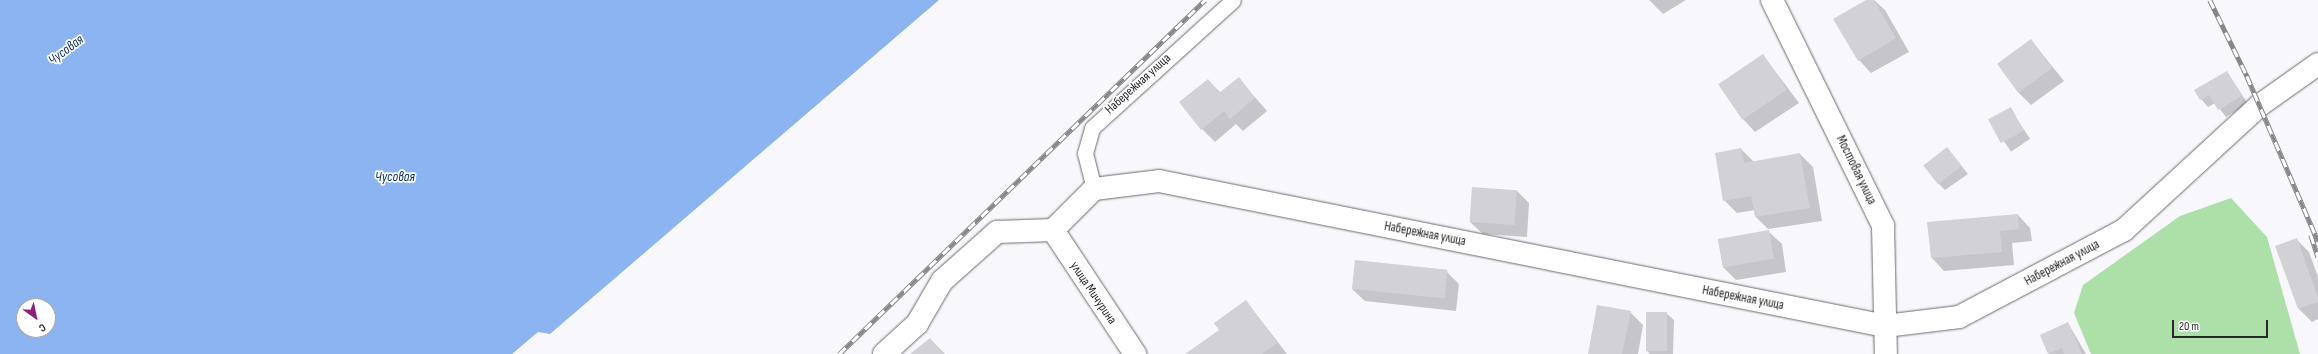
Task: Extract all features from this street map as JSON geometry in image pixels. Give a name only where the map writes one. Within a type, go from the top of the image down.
[{"type":"street","name":"Мостовая улица","points":[[1772,0],[1884,226],[1886,354]]},
{"type":"street","name":"Набережная улица","points":[[1094,189],[1159,181],[1885,326],[1959,318],[2124,230],[2260,105],[2318,64]]},
{"type":"street","points":[[884,354],[917,324],[942,281],[997,232],[1053,230],[1094,189]]},
{"type":"street","name":"улица Мичурина","points":[[1053,230],[1135,354]]},
{"type":"lane","name":"Набережная улица","points":[[1094,189],[1085,153],[1092,128],[1233,0]]},
{"type":"green space","points":[[2231,198],[2267,237],[2300,354],[2091,354],[2074,313],[2083,285],[2180,216]]},
{"type":"water","name":"Чусовая","points":[[0,0],[939,0],[550,334],[538,332],[512,354],[0,354]]},
{"type":"building","points":[[1866,0],[1874,0],[1896,38],[1858,61],[1833,19]]},
{"type":"building","points":[[2031,39],[2052,68],[2018,93],[1997,64]]},
{"type":"building","points":[[1763,54],[1787,90],[1742,120],[1718,84]]},
{"type":"building","points":[[2227,71],[2242,96],[2218,110],[2209,95],[2200,100],[2194,90]]},
{"type":"building","points":[[1239,77],[1255,98],[1230,119],[1224,111],[1201,130],[1179,102],[1208,79],[1219,93]]},
{"type":"building","points":[[2011,107],[2024,131],[2001,143],[1988,119]]},
{"type":"building","points":[[1947,147],[1962,166],[1938,184],[1923,165]]},
{"type":"building","points":[[1741,148],[1744,163],[1800,153],[1810,208],[1755,217],[1751,196],[1723,201],[1715,153]]},
{"type":"building","points":[[1472,187],[1517,190],[1514,225],[1470,222]]},
{"type":"building","points":[[2018,214],[2019,229],[2000,231],[2002,252],[1931,258],[1927,222]]},
{"type":"building","points":[[1769,230],[1774,259],[1723,268],[1718,239]]},
{"type":"building","points":[[2297,238],[2318,298],[2318,302],[2298,309],[2275,246]]},
{"type":"building","points":[[1355,260],[1447,270],[1444,299],[1352,289]]},
{"type":"building","points":[[1246,300],[1277,343],[1262,354],[1185,354],[1219,330],[1214,323]]},
{"type":"building","points":[[1597,305],[1631,311],[1622,354],[1588,354]]},
{"type":"building","points":[[1646,312],[1667,312],[1667,351],[1646,351]]},
{"type":"building","points":[[2068,322],[2082,354],[2064,354],[2062,348],[2048,354],[2040,335]]},
{"type":"building","points":[[930,338],[943,354],[910,354]]},
{"type":"railway","points":[[839,354],[1205,0]]},
{"type":"railway","points":[[2210,0],[2247,76],[2318,241]]},
{"type":"railway","points":[[2311,235],[2318,257]]}]
